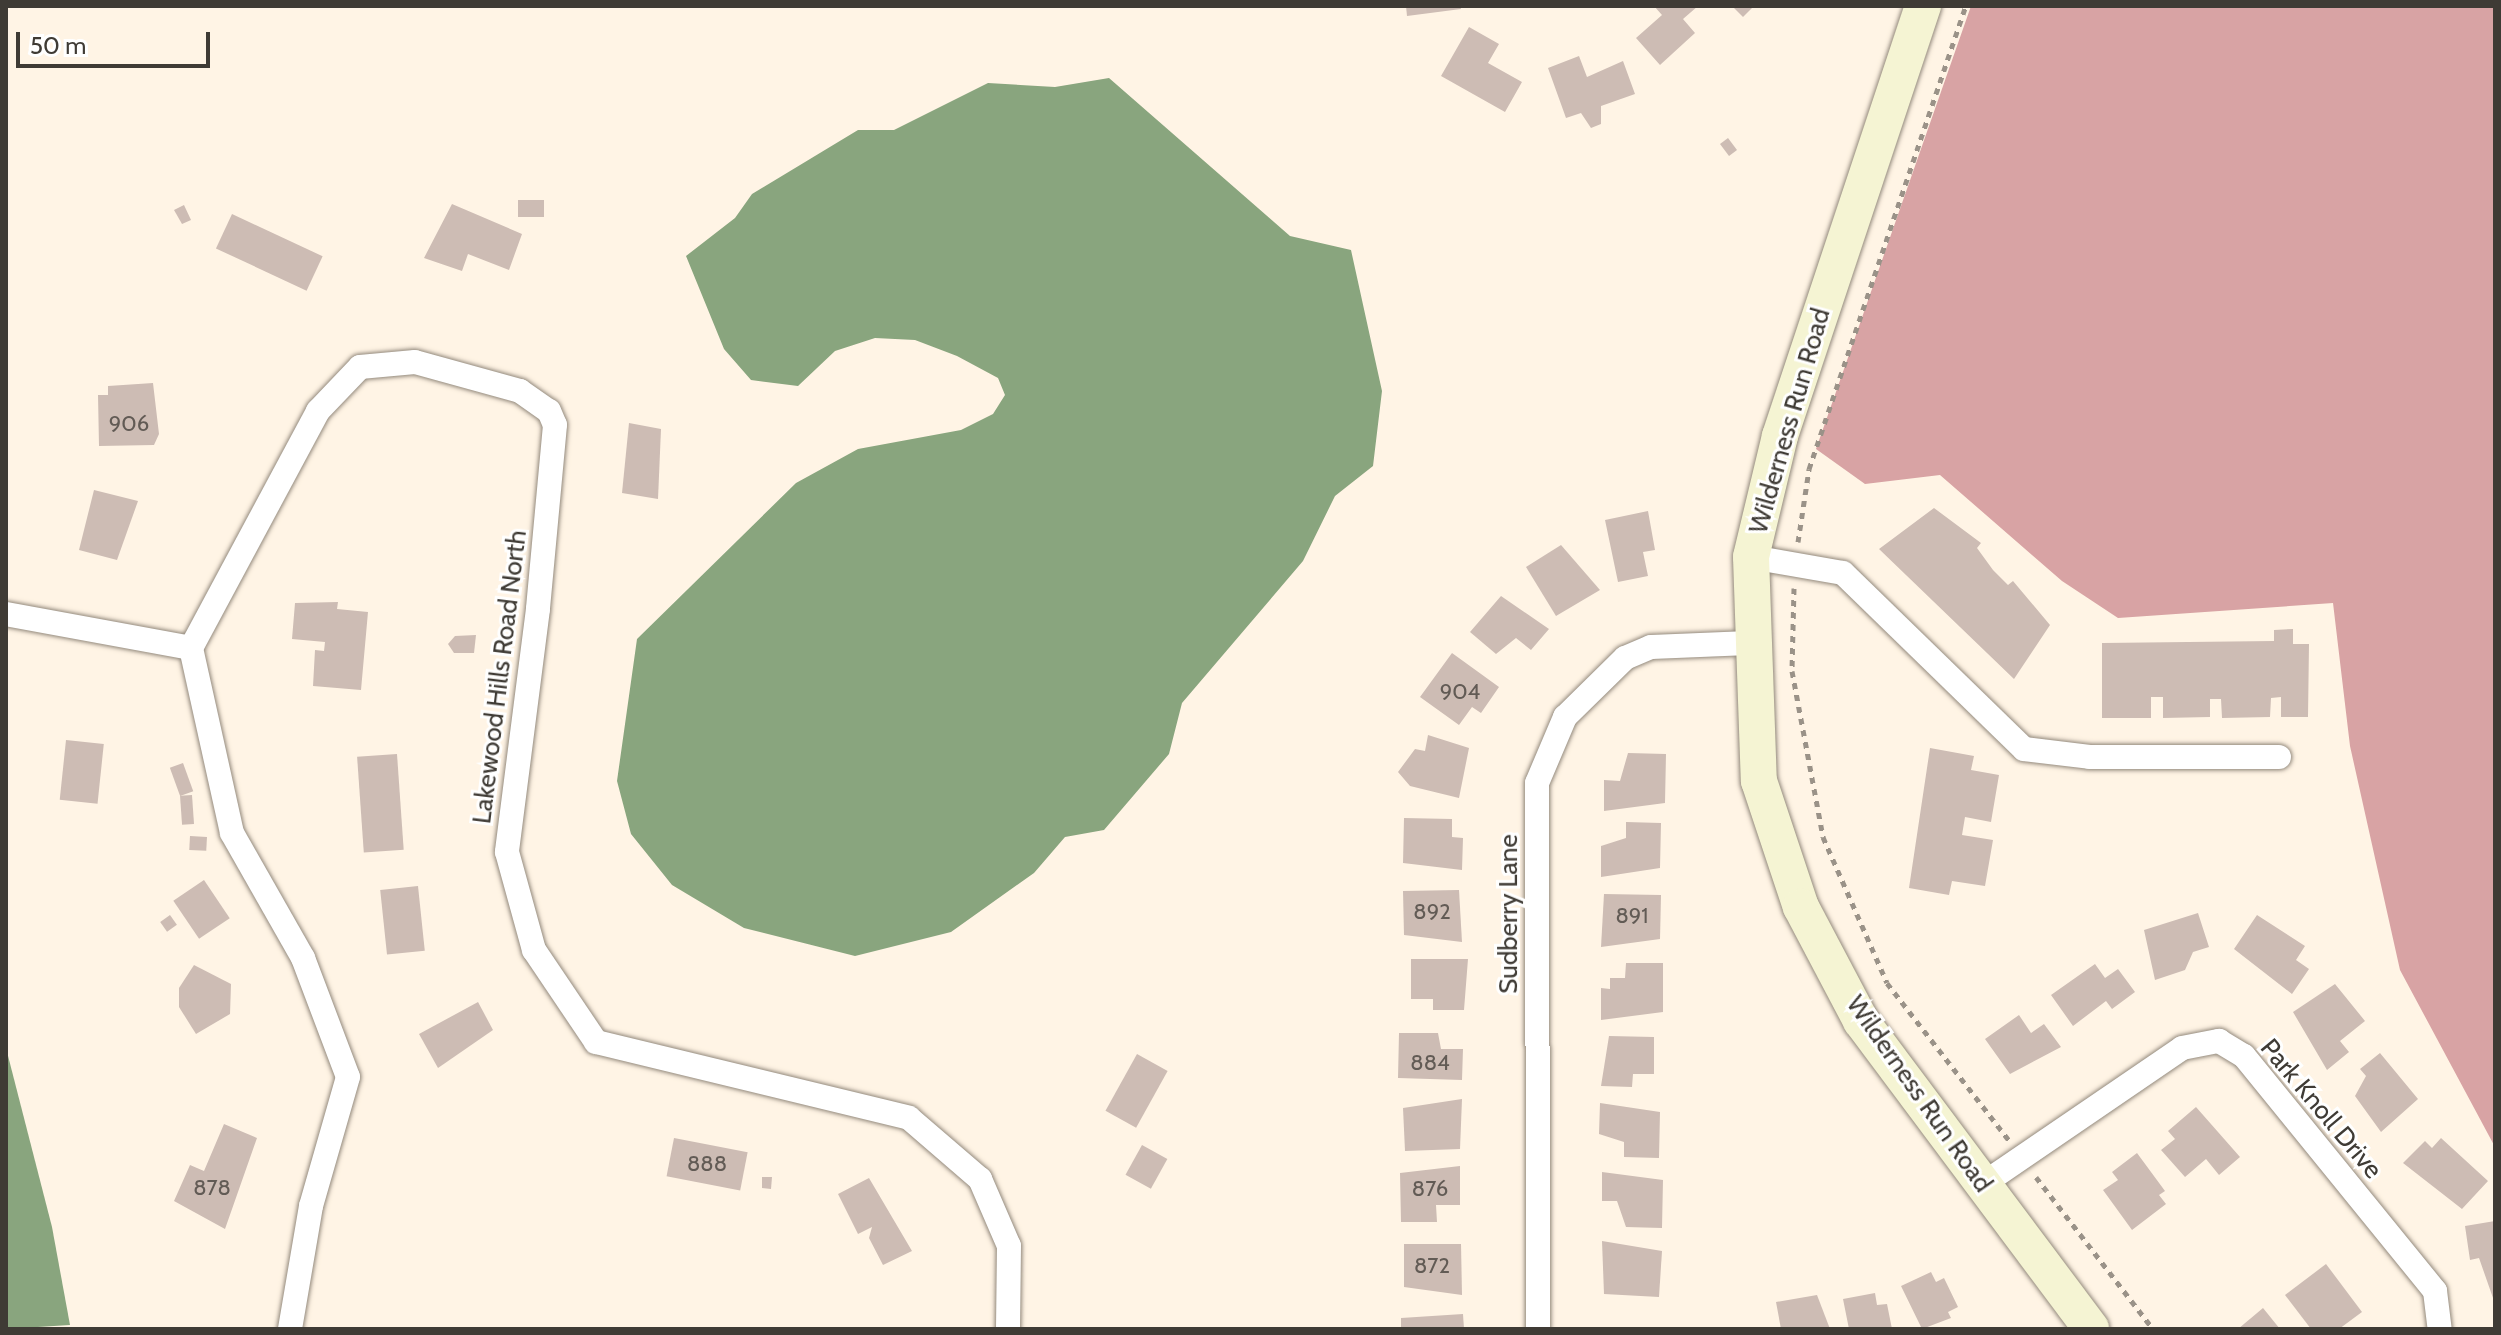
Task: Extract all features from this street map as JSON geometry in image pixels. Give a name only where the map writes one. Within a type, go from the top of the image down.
[{"type":"street","name":"Wilderness Run Road","points":[[1923,6],[1780,436],[1751,557],[1749,643],[1759,781],[1801,907],[1861,1021],[1983,1184],[2078,1325]]},
{"type":"street","name":"Lakewood Hills Road North","points":[[191,648],[318,411],[360,367],[415,362],[530,398],[555,425],[507,852],[534,950],[596,1042],[909,1118],[980,1179],[1009,1246],[1008,1329]]},
{"type":"street","points":[[1751,557],[1843,573],[2024,749],[2090,757],[2279,757]]},
{"type":"street","points":[[6,614],[191,648],[232,833],[303,958],[348,1077],[311,1206],[290,1329]]},
{"type":"street","name":"Sudberry Lane","points":[[1538,1329],[1541,769],[1565,717],[1625,658],[1651,647],[1749,643]]},
{"type":"street","name":"Park Knoll Drive","points":[[1983,1184],[2182,1048],[2219,1041],[2244,1056],[2435,1291],[2440,1329]]},
{"type":"path","points":[[1966,6],[1809,469],[1795,564],[1792,671],[1823,837],[1887,983],[2153,1329]]},
{"type":"shaded area","points":[[1971,6],[2495,6],[2495,1147],[2400,970],[2350,746],[2333,603],[2118,618],[2062,581],[1940,475],[1865,484],[1816,449]]},
{"type":"shaded area","points":[[1109,78],[1290,236],[1351,250],[1382,391],[1373,466],[1335,496],[1303,561],[1182,703],[1169,754],[1104,830],[1065,837],[1034,873],[951,932],[855,956],[744,928],[672,885],[631,834],[617,781],[637,639],[796,483],[858,449],[961,430],[993,414],[1005,395],[998,378],[957,356],[915,340],[875,338],[835,351],[798,386],[751,380],[724,349],[686,256],[735,218],[752,194],[858,130],[894,130],[988,83],[1055,87]]},
{"type":"shaded area","points":[[6,1048],[52,1227],[70,1325],[6,1329]]},
{"type":"building","points":[[1406,6],[1460,6],[1461,9],[1407,16]]},
{"type":"building","points":[[1654,6],[1698,6],[1683,19],[1695,33],[1660,65],[1636,38],[1662,15]]},
{"type":"building","points":[[1732,6],[1754,6],[1743,17]]},
{"type":"building","points":[[1469,27],[1499,44],[1488,63],[1522,82],[1505,112],[1441,76]]},
{"type":"building","points":[[1579,56],[1587,77],[1623,61],[1635,94],[1601,106],[1601,124],[1591,128],[1581,113],[1566,118],[1548,68]]},
{"type":"building","points":[[1728,138],[1737,150],[1729,156],[1720,144]]},
{"type":"building","points":[[518,200],[544,200],[544,217],[518,217]]},
{"type":"building","points":[[452,204],[522,234],[509,270],[468,254],[462,271],[424,258]]},
{"type":"building","points":[[184,205],[191,220],[182,224],[174,210]]},
{"type":"building","points":[[232,214],[323,256],[307,291],[216,248]]},
{"type":"building","points":[[153,383],[159,434],[154,445],[99,446],[98,395],[108,395],[108,386]]},
{"type":"building","points":[[629,423],[661,429],[658,499],[622,493]]},
{"type":"building","points":[[94,490],[138,501],[117,560],[79,550]]},
{"type":"building","points":[[1934,508],[1981,543],[1977,548],[1993,570],[2008,585],[2013,581],[2050,625],[2014,679],[1879,549]]},
{"type":"building","points":[[1648,511],[1655,550],[1643,552],[1648,576],[1618,582],[1605,520]]},
{"type":"building","points":[[1561,545],[1600,590],[1556,616],[1526,567]]},
{"type":"building","points":[[1501,596],[1549,629],[1531,650],[1516,638],[1496,654],[1470,632]]},
{"type":"building","points":[[338,602],[337,609],[368,612],[361,690],[313,686],[315,650],[324,651],[325,642],[292,639],[295,603]]},
{"type":"building","points":[[2293,629],[2293,644],[2309,644],[2308,717],[2281,717],[2281,697],[2271,698],[2270,717],[2222,718],[2221,699],[2210,699],[2210,717],[2163,718],[2163,697],[2151,697],[2151,718],[2102,718],[2102,643],[2274,641],[2274,630]]},
{"type":"building","points":[[476,635],[474,653],[454,653],[448,644],[455,636]]},
{"type":"building","points":[[1452,653],[1499,687],[1481,713],[1472,707],[1459,725],[1420,697]]},
{"type":"building","points":[[1428,735],[1469,748],[1459,798],[1410,786],[1398,772],[1415,749],[1425,751]]},
{"type":"building","points":[[66,740],[104,744],[98,804],[60,800]]},
{"type":"building","points":[[1930,748],[1974,756],[1971,770],[1999,775],[1991,822],[1965,817],[1962,835],[1993,840],[1985,886],[1952,881],[1949,895],[1909,888]]},
{"type":"building","points":[[1628,753],[1666,754],[1665,803],[1604,811],[1604,780],[1620,781]]},
{"type":"building","points":[[397,754],[404,850],[364,853],[357,757]]},
{"type":"building","points":[[183,763],[193,791],[180,796],[170,768]]},
{"type":"building","points":[[192,795],[194,824],[182,825],[180,796]]},
{"type":"building","points":[[1404,818],[1452,819],[1452,837],[1463,838],[1462,870],[1403,863]]},
{"type":"building","points":[[1626,822],[1661,823],[1660,868],[1601,877],[1601,846],[1626,838]]},
{"type":"building","points":[[190,836],[207,837],[206,851],[189,850]]},
{"type":"building","points":[[204,880],[230,918],[199,939],[173,901]]},
{"type":"building","points":[[418,886],[425,951],[387,955],[380,890]]},
{"type":"building","points":[[1459,890],[1462,942],[1404,935],[1403,891]]},
{"type":"building","points":[[1604,894],[1661,895],[1660,939],[1601,947]]},
{"type":"building","points":[[2198,913],[2209,947],[2193,952],[2185,970],[2155,980],[2144,930]]},
{"type":"building","points":[[170,915],[177,925],[167,932],[160,922]]},
{"type":"building","points":[[2257,915],[2305,946],[2296,960],[2309,969],[2292,994],[2234,949]]},
{"type":"building","points":[[1411,959],[1468,959],[1464,1010],[1433,1010],[1433,999],[1411,999]]},
{"type":"building","points":[[1626,963],[1663,963],[1663,1012],[1601,1020],[1601,988],[1610,989],[1610,978],[1625,978]]},
{"type":"building","points":[[2095,964],[2105,978],[2118,969],[2135,992],[2112,1009],[2106,1001],[2073,1026],[2051,995]]},
{"type":"building","points":[[194,965],[231,984],[230,1014],[196,1034],[179,1007],[179,988]]},
{"type":"building","points":[[2335,984],[2365,1021],[2340,1041],[2349,1052],[2327,1070],[2293,1012]]},
{"type":"building","points":[[478,1002],[493,1030],[438,1068],[419,1034]]},
{"type":"building","points":[[2019,1015],[2031,1033],[2044,1024],[2061,1047],[2010,1074],[1985,1039]]},
{"type":"building","points":[[1399,1033],[1438,1033],[1441,1049],[1463,1049],[1462,1080],[1398,1078]]},
{"type":"building","points":[[1609,1036],[1654,1037],[1654,1074],[1633,1074],[1632,1087],[1601,1086]]},
{"type":"building","points":[[2380,1053],[2418,1099],[2381,1132],[2355,1096],[2366,1076],[2360,1069]]},
{"type":"building","points":[[1137,1054],[1168,1071],[1136,1128],[1105,1111]]},
{"type":"building","points":[[1462,1099],[1460,1149],[1405,1151],[1403,1108]]},
{"type":"building","points":[[1600,1103],[1660,1112],[1659,1158],[1624,1157],[1624,1142],[1599,1134]]},
{"type":"building","points":[[2196,1107],[2240,1157],[2219,1175],[2206,1159],[2185,1177],[2161,1150],[2175,1139],[2168,1131]]},
{"type":"building","points":[[224,1124],[257,1138],[225,1229],[174,1201],[190,1165],[204,1171]]},
{"type":"building","points":[[674,1138],[748,1152],[740,1191],[667,1176]]},
{"type":"building","points":[[2441,1138],[2488,1181],[2462,1209],[2403,1163],[2425,1141],[2432,1148]]},
{"type":"building","points":[[1142,1145],[1167,1159],[1151,1189],[1126,1175]]},
{"type":"building","points":[[2137,1153],[2165,1191],[2159,1195],[2166,1204],[2132,1230],[2103,1190],[2118,1180],[2112,1172]]},
{"type":"building","points":[[1460,1166],[1460,1205],[1436,1205],[1437,1222],[1401,1222],[1400,1173]]},
{"type":"building","points":[[1602,1172],[1663,1180],[1662,1228],[1626,1227],[1617,1201],[1602,1201]]},
{"type":"building","points":[[762,1177],[772,1177],[771,1189],[762,1188]]},
{"type":"building","points":[[869,1178],[912,1251],[883,1265],[869,1238],[872,1227],[858,1234],[838,1194]]},
{"type":"building","points":[[2495,1221],[2493,1298],[2479,1258],[2470,1260],[2465,1226]]},
{"type":"building","points":[[1602,1241],[1662,1251],[1659,1297],[1604,1294]]},
{"type":"building","points":[[1404,1244],[1461,1244],[1462,1295],[1404,1287]]},
{"type":"building","points":[[2326,1264],[2362,1312],[2339,1329],[2311,1329],[2285,1295]]},
{"type":"building","points":[[1931,1272],[1936,1282],[1944,1278],[1958,1307],[1948,1312],[1951,1318],[1922,1329],[1901,1286]]},
{"type":"building","points":[[1875,1293],[1877,1305],[1887,1304],[1892,1329],[1849,1329],[1843,1299]]},
{"type":"building","points":[[1817,1295],[1830,1329],[1781,1329],[1776,1302]]},
{"type":"building","points":[[2263,1308],[2280,1329],[2238,1329]]},
{"type":"building","points":[[1463,1314],[1464,1329],[1401,1329],[1401,1318]]}]
